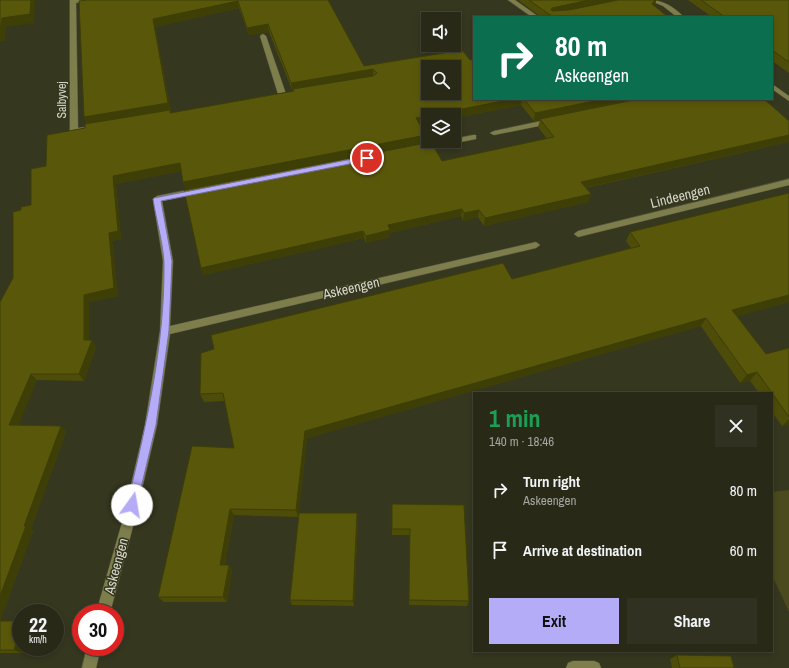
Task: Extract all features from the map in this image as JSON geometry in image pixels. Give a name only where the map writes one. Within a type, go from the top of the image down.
[{"type":"street","name":"Salbyvej","points":[[85,0],[73,1],[74,131],[97,127]]},
{"type":"street","points":[[511,0],[535,16]]},
{"type":"street","points":[[644,0],[652,0],[666,4],[680,16]]},
{"type":"street","points":[[263,36],[282,94]]},
{"type":"street","points":[[773,87],[789,99]]},
{"type":"street","points":[[494,133],[556,120]]},
{"type":"street","points":[[411,150],[473,138]]},
{"type":"street","name":"Lindeengen","points":[[578,234],[789,182]]},
{"type":"street","name":"Askeengen","points":[[105,604],[129,519],[151,425],[165,331],[168,261],[157,199],[211,189]]},
{"type":"street","name":"Askeengen","points":[[165,331],[536,245]]},
{"type":"street","points":[[89,668],[92,656]]},
{"type":"street","points":[[574,668],[594,668]]},
{"type":"shaded area","points":[[789,490],[789,612],[773,577],[773,492]]},
{"type":"building","points":[[0,0],[31,0],[30,14],[2,18],[0,32]]},
{"type":"building","points":[[328,0],[364,66],[450,52],[461,52],[462,50],[470,60],[473,59],[473,100],[508,100],[461,109],[421,108],[421,117],[416,118],[421,126],[421,136],[183,182],[180,163],[113,176],[118,231],[109,233],[114,288],[84,295],[84,340],[92,340],[79,374],[31,374],[9,425],[61,426],[0,596],[0,302],[13,278],[13,212],[21,210],[21,207],[31,205],[31,169],[46,166],[47,135],[85,128],[85,124],[170,110],[170,113],[294,91],[293,89],[373,76],[377,73],[373,69],[291,83],[268,24],[247,28],[238,1],[153,19],[168,103],[84,117],[79,1]]},
{"type":"building","points":[[529,0],[589,0],[552,8],[551,10],[553,11],[569,10],[618,0],[655,0],[652,4],[667,16],[552,16]]},
{"type":"building","points":[[701,0],[789,0],[789,62],[773,51],[773,16],[724,16]]},
{"type":"building","points":[[525,100],[599,100],[535,113]]},
{"type":"building","points":[[633,100],[765,100],[789,121],[789,135],[581,182],[591,194],[485,218],[479,210],[464,213],[462,209],[388,225],[390,230],[366,236],[363,231],[201,268],[184,190],[421,144],[421,148],[434,148],[442,161],[554,137],[540,119]]},
{"type":"building","points":[[789,193],[789,295],[732,310],[766,354],[789,348],[789,417],[773,394],[773,392],[771,392],[757,372],[747,375],[706,318],[305,431],[296,510],[230,509],[220,565],[229,565],[223,597],[158,597],[192,446],[234,448],[223,393],[200,394],[201,353],[214,349],[211,335],[503,263],[512,279],[640,246],[630,232]]},
{"type":"building","points":[[392,504],[464,505],[469,601],[409,600],[410,529],[392,529]]},
{"type":"building","points":[[299,513],[357,513],[353,601],[290,600]]},
{"type":"building","points":[[0,621],[12,621],[12,650],[0,650]]},
{"type":"building","points":[[677,655],[731,656],[734,668],[680,668]]},
{"type":"route","points":[[132,505],[151,425],[165,331],[168,261],[157,199],[367,158]]}]
